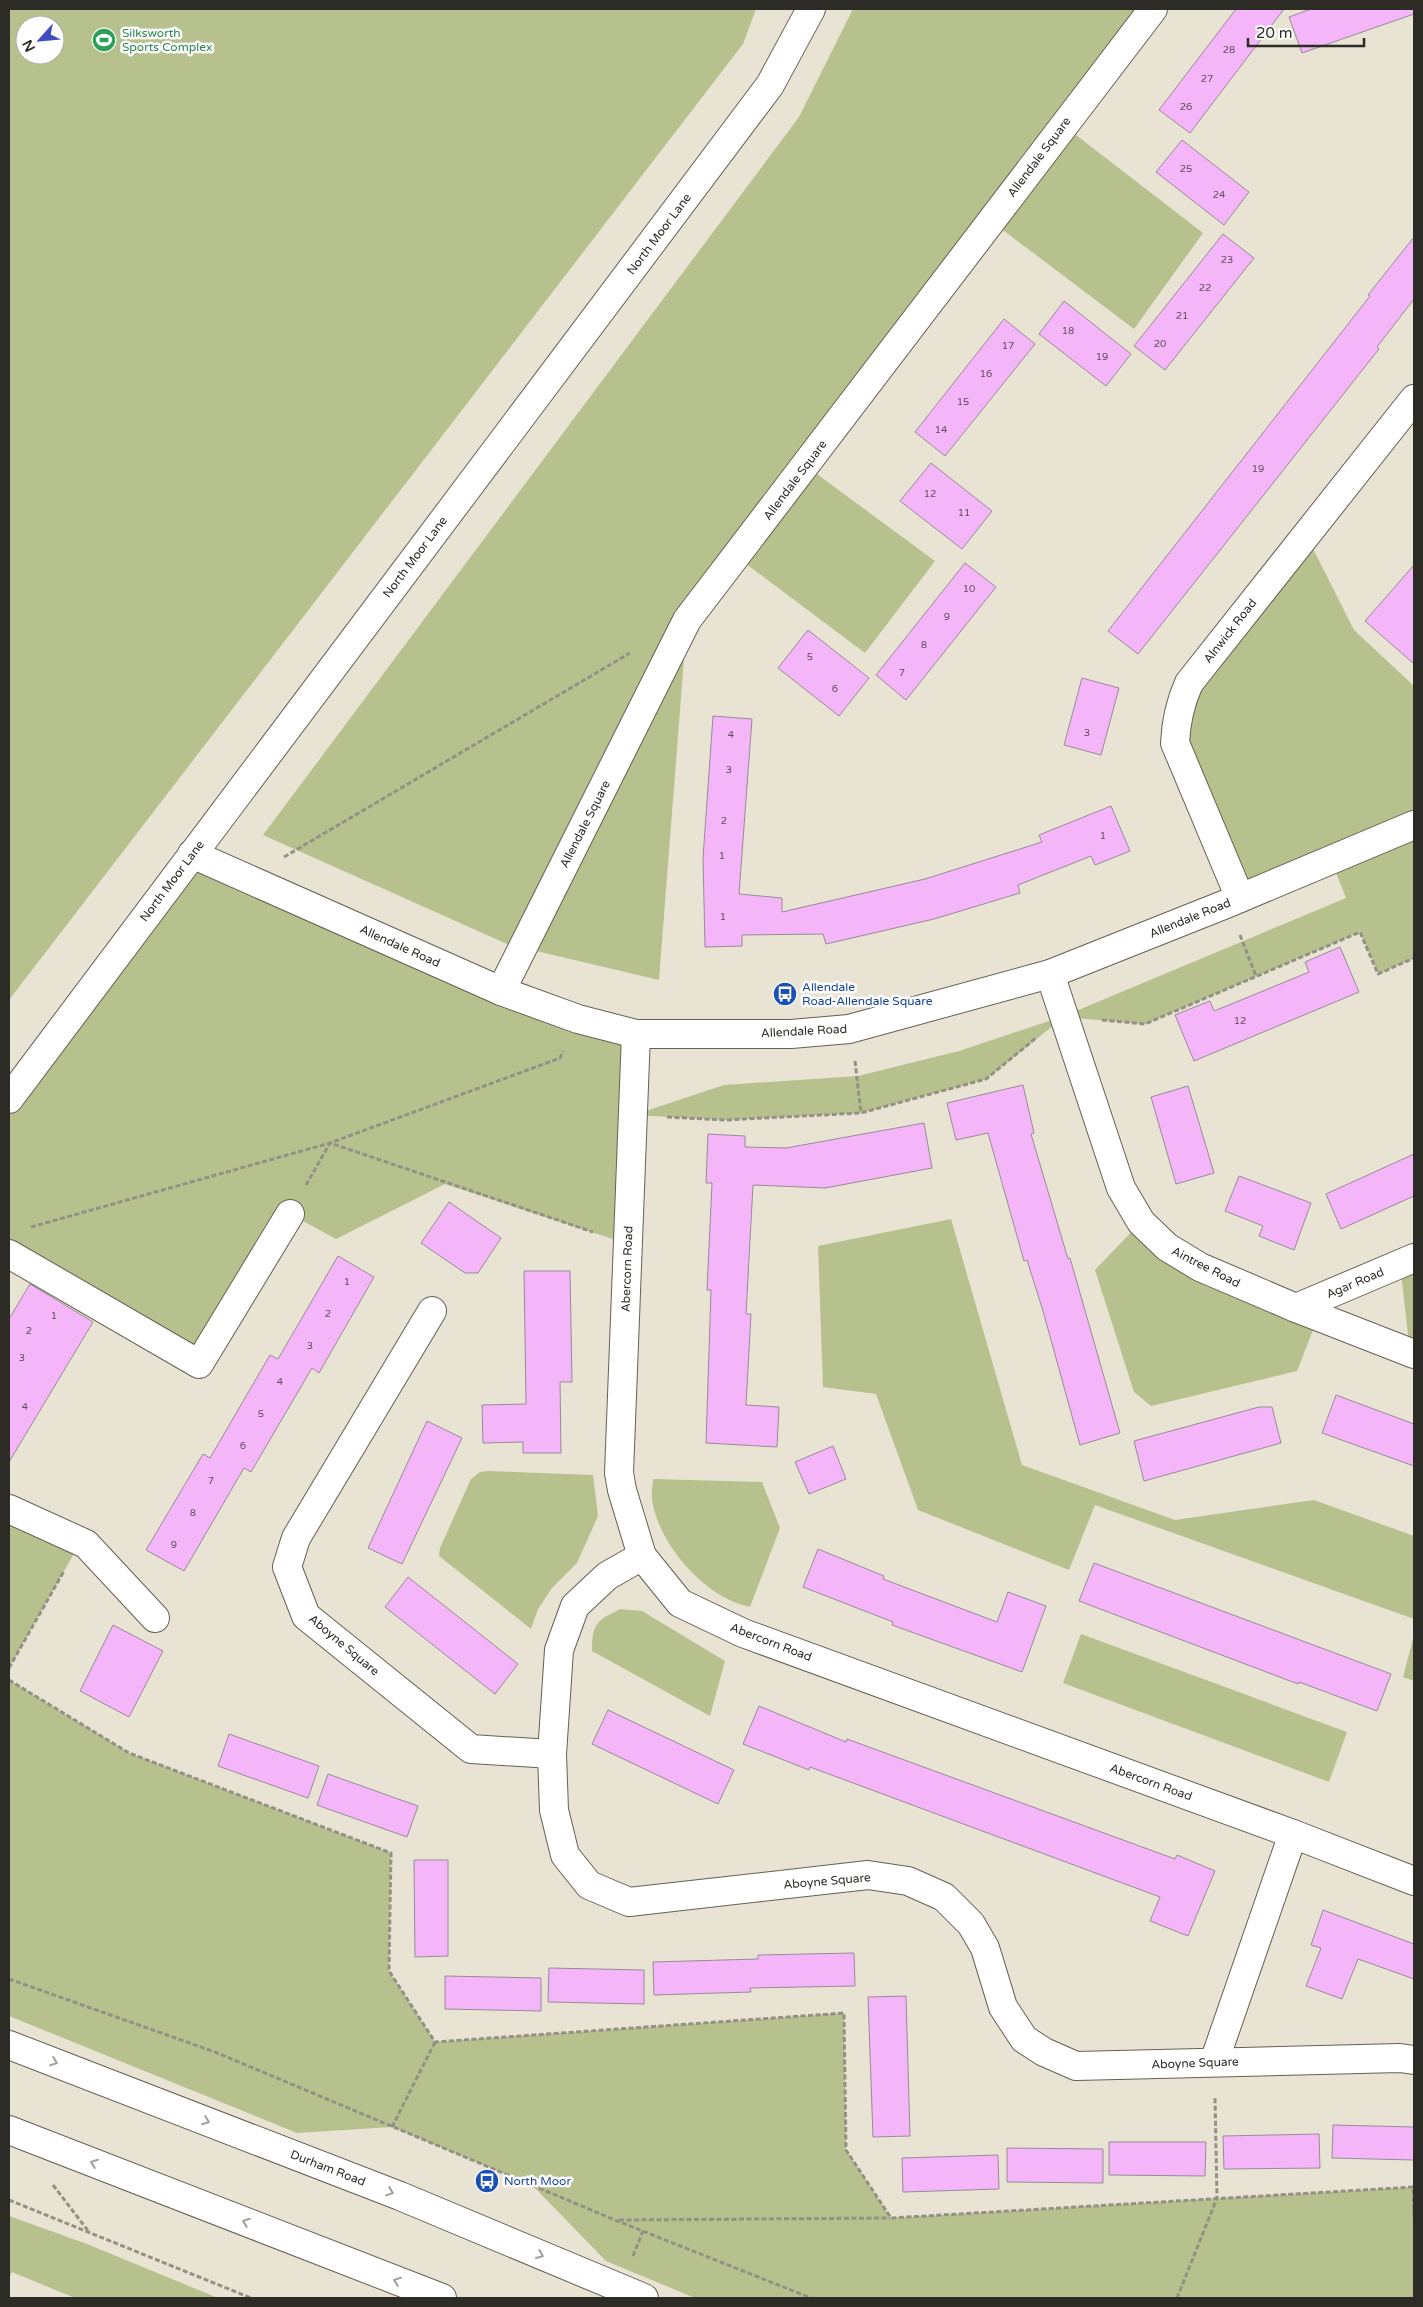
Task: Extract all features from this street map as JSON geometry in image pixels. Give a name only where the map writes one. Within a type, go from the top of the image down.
[{"type":"main road","name":"North Moor Lane","points":[[9,1099],[770,85],[812,9]]},
{"type":"main road","name":"Allendale Square","points":[[501,991],[687,620],[1153,9]]},
{"type":"main road","name":"Alnwick Road","points":[[1233,901],[1175,743],[1176,720],[1181,702],[1189,682],[1414,399]]},
{"type":"main road","name":"Allendale Road","points":[[192,854],[501,991],[578,1019],[636,1034],[791,1034],[849,1029],[1050,974],[1233,901],[1414,825]]},
{"type":"main road","name":"Aintree Road","points":[[1050,974],[1121,1188],[1141,1222],[1167,1248],[1200,1267],[1296,1308],[1414,1354]]},
{"type":"main road","name":"Abercorn Road","points":[[636,1034],[619,1473],[622,1490],[642,1556],[680,1603],[742,1633],[1293,1834],[1414,1881]]},
{"type":"main road","points":[[9,1254],[199,1364],[290,1214]]},
{"type":"main road","name":"Agar Road","points":[[1296,1308],[1414,1258]]},
{"type":"main road","name":"Aboyne Square","points":[[432,1311],[296,1538],[287,1567],[306,1616],[471,1749],[552,1754]]},
{"type":"main road","points":[[9,1509],[86,1544],[155,1618]]},
{"type":"main road","name":"Aboyne Square","points":[[642,1556],[606,1576],[575,1606],[559,1650],[552,1754],[554,1810],[565,1855],[589,1885],[629,1902],[868,1876],[908,1881],[944,1897],[971,1924],[985,1948],[1003,2007],[1024,2039],[1044,2052],[1076,2066],[1400,2058],[1414,2060]]},
{"type":"main road","points":[[1214,2062],[1293,1834]]},
{"type":"main road","name":"Durham Road","points":[[9,2044],[400,2196],[644,2298]]},
{"type":"main road","points":[[9,2130],[442,2298]]},
{"type":"path","points":[[247,878],[635,650]]},
{"type":"path","points":[[1233,901],[1256,976]]},
{"type":"path","points":[[633,1115],[725,1120],[861,1113],[986,1079],[1064,1016],[1145,1024],[1360,932],[1378,974],[1414,958]]},
{"type":"path","points":[[28,1228],[330,1143],[560,1058],[578,1019]]},
{"type":"path","points":[[849,1029],[858,1076],[861,1113]]},
{"type":"path","points":[[290,1214],[330,1143]]},
{"type":"path","points":[[330,1143],[628,1244]]},
{"type":"path","points":[[9,1668],[67,1567]]},
{"type":"path","points":[[9,1680],[129,1753],[391,1853],[389,1971],[435,2042]]},
{"type":"path","points":[[9,1978],[215,2052],[615,2220],[811,2298]]},
{"type":"path","points":[[435,2042],[844,2013],[846,2150],[891,2218]]},
{"type":"path","points":[[392,2127],[435,2042]]},
{"type":"path","points":[[1177,2298],[1217,2198],[1214,2062]]},
{"type":"path","points":[[615,2220],[891,2218],[1413,2187],[1414,2217]]},
{"type":"path","points":[[9,2200],[251,2298]]},
{"type":"green space","points":[[9,9],[756,9],[743,44],[9,1000]]},
{"type":"green space","points":[[853,9],[1153,9],[1063,125],[1203,233],[1134,329],[991,221],[687,620],[659,980],[507,944],[263,835],[799,117]]},
{"type":"green space","points":[[806,466],[935,561],[865,653],[737,557]]},
{"type":"green space","points":[[1306,535],[1354,630],[1414,686],[1414,958],[1378,974],[1360,932],[1145,1024],[1064,1017],[986,1079],[861,1113],[725,1120],[633,1115],[628,1244],[445,1184],[336,1239],[290,1214],[199,1364],[9,1254],[9,1099],[192,854],[636,1034],[634,1115],[724,1085],[858,1076],[959,1051],[1064,1016],[1346,898],[1331,860],[1240,898],[1176,721]]},
{"type":"green space","points":[[951,1219],[1022,1465],[1175,1520],[1314,1500],[1414,1536],[1414,1619],[1095,1505],[1069,1570],[918,1510],[876,1394],[823,1387],[818,1246]]},
{"type":"green space","points":[[1141,1222],[1318,1317],[1297,1371],[1151,1406],[1134,1392],[1095,1270]]},
{"type":"green space","points":[[1414,1258],[1414,1354],[1410,1352],[1400,1264]]},
{"type":"green space","points":[[480,1472],[593,1475],[598,1516],[577,1563],[552,1588],[538,1609],[531,1629],[439,1556],[440,1548],[471,1479]]},
{"type":"green space","points":[[653,1479],[762,1482],[780,1528],[750,1607],[733,1602],[717,1593],[686,1567],[664,1534],[656,1516],[652,1497]]},
{"type":"green space","points":[[9,1519],[76,1550],[9,1668]]},
{"type":"green space","points":[[620,1609],[642,1611],[725,1661],[710,1716],[592,1651],[593,1635],[597,1624]]},
{"type":"green space","points":[[1081,1634],[1347,1732],[1329,1782],[1063,1683]]},
{"type":"green space","points":[[1414,1635],[1414,1681],[1403,1677]]},
{"type":"green space","points":[[9,1680],[129,1753],[391,1853],[389,1971],[435,2042],[844,2013],[846,2150],[891,2218],[1413,2187],[1414,2298],[695,2298],[606,2261],[532,2185],[392,2127],[297,2133],[9,2016]]},
{"type":"green space","points":[[9,2216],[87,2244],[218,2298],[75,2298],[12,2272],[9,2278]]},
{"type":"building","points":[[1236,9],[1284,9],[1190,133],[1159,110]]},
{"type":"building","points":[[1311,9],[1414,9],[1414,14],[1302,53],[1289,17]]},
{"type":"building","points":[[1182,140],[1249,192],[1224,225],[1156,172]]},
{"type":"building","points":[[1223,234],[1254,258],[1165,370],[1134,346]]},
{"type":"building","points":[[1414,237],[1414,299],[1377,347],[1379,349],[1138,654],[1108,631]]},
{"type":"building","points":[[1064,301],[1131,354],[1106,386],[1039,334]]},
{"type":"building","points":[[1004,319],[1035,344],[945,456],[915,432]]},
{"type":"building","points":[[931,463],[992,511],[962,549],[900,501]]},
{"type":"building","points":[[965,563],[996,587],[906,700],[876,675]]},
{"type":"building","points":[[1414,565],[1414,664],[1365,621]]},
{"type":"building","points":[[808,630],[869,678],[839,716],[778,668]]},
{"type":"building","points":[[1082,678],[1119,688],[1101,755],[1064,745]]},
{"type":"building","points":[[713,716],[752,719],[739,894],[782,898],[782,912],[925,879],[1042,842],[1039,835],[1111,806],[1130,851],[1095,865],[1091,856],[1018,885],[1020,893],[934,919],[826,944],[823,934],[742,935],[742,946],[705,947],[703,858]]},
{"type":"building","points":[[1340,947],[1359,992],[1194,1061],[1175,1015],[1210,1001],[1214,1011],[1251,996],[1309,972],[1305,962]]},
{"type":"building","points":[[1023,1085],[1034,1133],[1031,1134],[1068,1259],[1070,1258],[1120,1433],[1080,1445],[1043,1311],[1027,1260],[1024,1261],[988,1133],[956,1140],[947,1103]]},
{"type":"building","points":[[1188,1086],[1214,1173],[1176,1184],[1151,1097]]},
{"type":"building","points":[[924,1123],[932,1168],[825,1188],[753,1185],[746,1314],[751,1314],[746,1405],[779,1407],[777,1447],[706,1443],[711,1290],[707,1290],[712,1183],[706,1183],[708,1134],[745,1136],[745,1147],[786,1148]]},
{"type":"building","points":[[1414,1154],[1414,1196],[1341,1229],[1326,1194]]},
{"type":"building","points":[[1239,1176],[1311,1203],[1294,1250],[1259,1236],[1263,1226],[1225,1211]]},
{"type":"building","points":[[449,1202],[501,1238],[478,1273],[465,1273],[421,1243]]},
{"type":"building","points":[[338,1256],[374,1277],[319,1373],[312,1368],[251,1472],[244,1468],[184,1571],[146,1550],[203,1454],[210,1458],[270,1355],[278,1359]]},
{"type":"building","points":[[524,1271],[570,1271],[572,1382],[560,1382],[561,1453],[523,1453],[523,1442],[483,1443],[482,1405],[526,1404]]},
{"type":"building","points":[[30,1284],[93,1322],[9,1462],[9,1319]]},
{"type":"building","points":[[1336,1395],[1414,1424],[1414,1466],[1322,1433]]},
{"type":"building","points":[[1259,1407],[1272,1407],[1281,1443],[1144,1481],[1134,1441]]},
{"type":"building","points":[[427,1421],[462,1438],[402,1564],[368,1548]]},
{"type":"building","points":[[833,1446],[846,1479],[809,1494],[795,1462]]},
{"type":"building","points":[[818,1549],[884,1576],[883,1579],[997,1622],[1008,1592],[1046,1606],[1022,1672],[892,1625],[893,1622],[803,1587]]},
{"type":"building","points":[[1094,1563],[1391,1674],[1377,1711],[1299,1682],[1298,1684],[1079,1601]]},
{"type":"building","points":[[408,1577],[518,1664],[495,1694],[385,1607]]},
{"type":"building","points":[[113,1625],[163,1651],[129,1717],[80,1691]]},
{"type":"building","points":[[759,1706],[846,1742],[847,1739],[1175,1859],[1177,1855],[1215,1871],[1188,1936],[1150,1921],[1160,1897],[810,1767],[809,1770],[743,1744]]},
{"type":"building","points":[[608,1710],[734,1770],[718,1804],[592,1744]]},
{"type":"building","points":[[229,1734],[319,1766],[308,1798],[218,1766]]},
{"type":"building","points":[[328,1774],[418,1806],[407,1837],[317,1805]]},
{"type":"building","points":[[414,1860],[448,1860],[448,1956],[415,1957]]},
{"type":"building","points":[[1323,1910],[1414,1944],[1414,1979],[1358,1959],[1342,1999],[1306,1986],[1321,1948],[1311,1945]]},
{"type":"building","points":[[854,1953],[855,1986],[750,1988],[751,1992],[654,1995],[653,1962],[758,1959],[758,1955]]},
{"type":"building","points":[[549,1968],[644,1970],[644,2004],[548,2002]]},
{"type":"building","points":[[445,1976],[541,1978],[541,2011],[445,2009]]},
{"type":"building","points":[[906,1996],[910,2136],[873,2137],[868,1997]]},
{"type":"building","points":[[1333,2125],[1414,2127],[1414,2160],[1332,2158]]},
{"type":"building","points":[[1319,2134],[1320,2168],[1224,2169],[1223,2136]]},
{"type":"building","points":[[1109,2142],[1206,2142],[1205,2176],[1109,2175]]},
{"type":"building","points":[[1007,2148],[1103,2149],[1103,2183],[1007,2182]]},
{"type":"building","points":[[998,2155],[999,2189],[903,2192],[902,2158]]},
{"type":"place","name":"Silksworth Sports Complex","points":[[104,40]]},
{"type":"place","name":"Allendale Road-Allendale Square","points":[[785,994]]},
{"type":"place","name":"North Moor","points":[[487,2181]]}]
